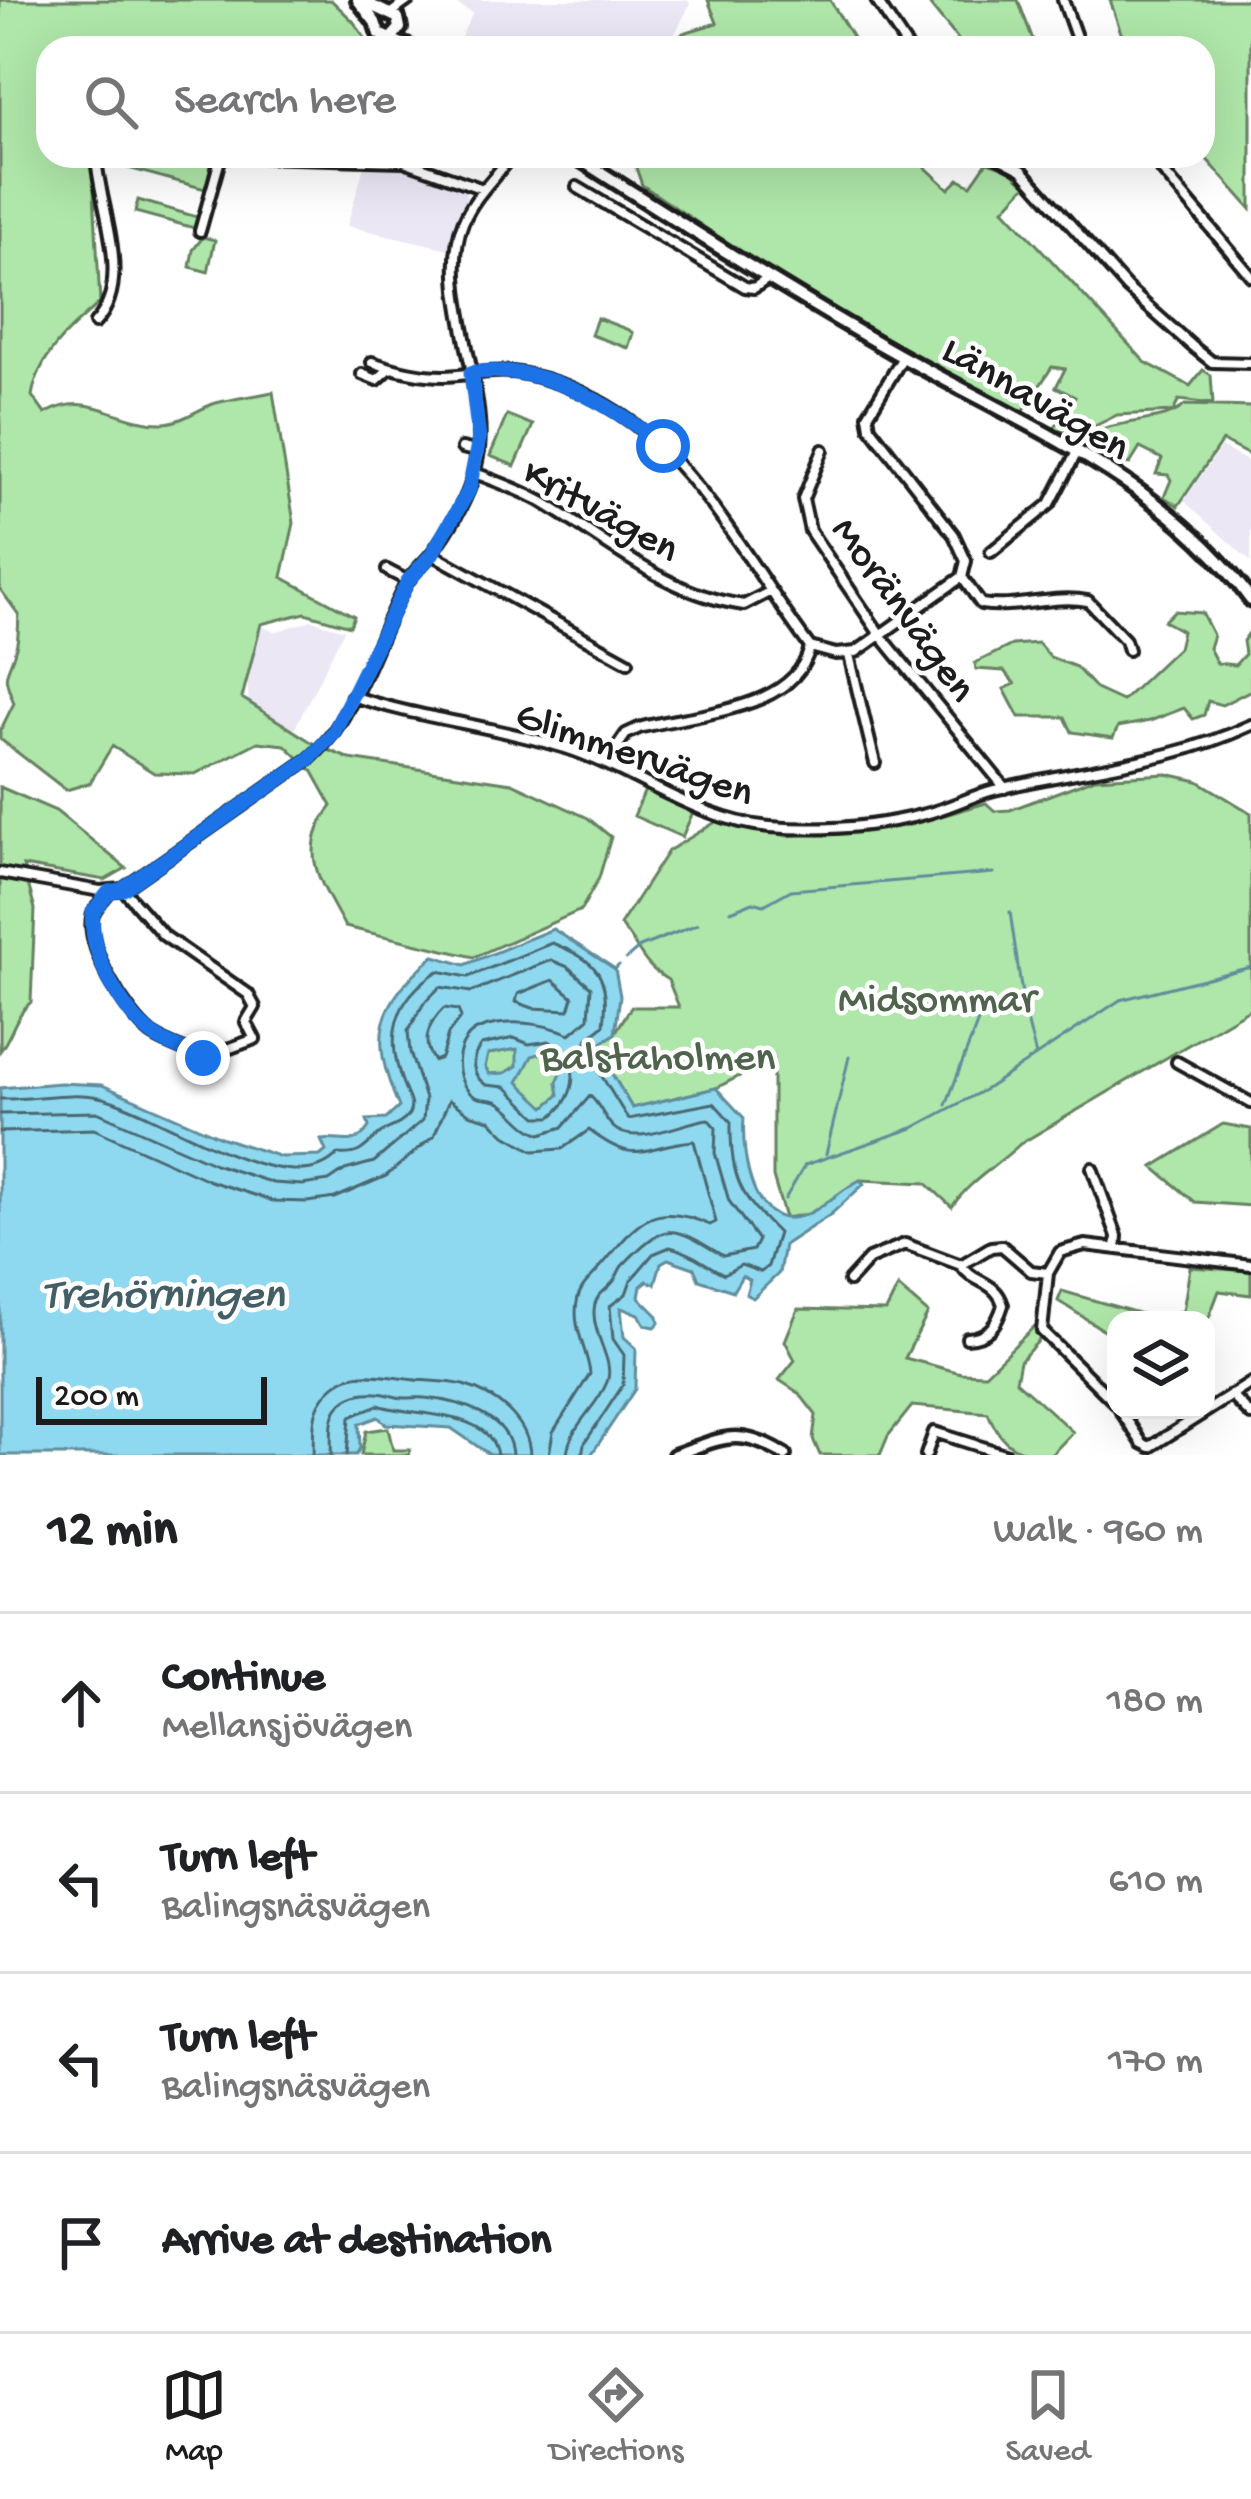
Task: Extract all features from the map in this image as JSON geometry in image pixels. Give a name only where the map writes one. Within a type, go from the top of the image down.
[{"type":"main road","points":[[360,0],[406,36]]},
{"type":"main road","points":[[390,23],[401,36]]},
{"type":"main road","name":"Lännavägen","points":[[593,168],[767,279],[1143,493],[1225,564],[1251,600]]},
{"type":"street","points":[[876,0],[900,36]]},
{"type":"street","points":[[1063,0],[1076,36]]},
{"type":"street","points":[[390,23],[408,2]]},
{"type":"street","points":[[95,323],[109,295],[116,247],[99,168]]},
{"type":"street","points":[[200,231],[216,168]]},
{"type":"street","points":[[424,168],[483,189]]},
{"type":"street","points":[[0,873],[109,892],[123,889],[322,749],[408,581],[456,518],[475,473],[479,452],[456,257],[462,225],[500,168]]},
{"type":"street","points":[[1018,168],[1127,288],[1192,346],[1212,362],[1251,363]]},
{"type":"street","points":[[1160,168],[1251,276]]},
{"type":"street","name":"Lännavägen","points":[[577,188],[745,287],[754,288],[767,279]]},
{"type":"street","points":[[372,362],[432,376],[502,370],[533,375],[628,419],[677,460],[810,647],[849,656],[962,577],[966,561],[954,535],[870,427],[868,415],[903,356]]},
{"type":"street","points":[[362,374],[377,380],[391,368]]},
{"type":"street","points":[[462,448],[479,452]]},
{"type":"street","name":"Moränvägen","points":[[823,450],[804,494],[805,518],[881,636],[1005,788]]},
{"type":"street","points":[[991,552],[1050,504],[1077,452]]},
{"type":"street","name":"Kritvägen","points":[[475,473],[523,492],[634,565],[671,582],[743,604],[770,592]]},
{"type":"street","points":[[432,554],[628,662]]},
{"type":"street","points":[[387,570],[408,581]]},
{"type":"street","points":[[962,577],[981,604],[1088,601],[1125,640],[1128,650]]},
{"type":"street","points":[[606,763],[626,734],[639,728],[764,698],[785,688],[808,658],[810,647]]},
{"type":"street","points":[[849,656],[875,763]]},
{"type":"street","name":"Glimmervägen","points":[[352,696],[562,747],[706,810],[765,826],[820,828],[897,821],[1005,788],[1182,753],[1251,725]]},
{"type":"street","points":[[109,892],[93,912],[92,921],[110,980],[126,1009],[153,1036],[203,1058],[255,1040],[246,1022],[255,1007],[248,994],[163,935],[123,889]]},
{"type":"street","points":[[1177,1062],[1251,1103]]},
{"type":"street","points":[[1092,1168],[1117,1236],[1116,1249]]},
{"type":"street","points":[[849,1281],[869,1259],[905,1244],[961,1265],[968,1274],[992,1284],[1003,1305],[998,1323],[980,1337],[967,1338]]},
{"type":"street","points":[[961,1265],[991,1247],[1002,1246],[1031,1271],[1048,1273]]},
{"type":"street","points":[[1107,1396],[1042,1331],[1048,1273],[1060,1252],[1073,1246],[1251,1265]]},
{"type":"street","points":[[1215,1405],[1251,1383]]},
{"type":"street","points":[[1231,1395],[1251,1415]]},
{"type":"street","points":[[1126,1419],[1150,1447],[1194,1419]]},
{"type":"street","points":[[926,1455],[934,1432],[1007,1455]]},
{"type":"street","points":[[674,1455],[733,1436],[749,1436],[785,1455]]},
{"type":"shaded area","points":[[448,0],[688,0],[690,4],[674,36],[462,36],[473,13]]},
{"type":"shaded area","points":[[364,168],[415,171],[465,191],[467,201],[449,249],[347,226]]},
{"type":"shaded area","points":[[1221,447],[1251,463],[1251,562],[1184,501]]},
{"type":"shaded area","points":[[312,620],[344,630],[294,730],[249,710],[246,656],[262,626],[275,632]]},
{"type":"green space","points":[[0,0],[331,0],[364,36],[36,36],[36,168],[93,168],[100,303],[48,355],[32,396],[45,414],[61,407],[90,406],[163,423],[216,403],[273,392],[294,523],[282,577],[354,616],[350,626],[305,613],[261,624],[242,698],[316,745],[350,759],[512,783],[588,818],[611,837],[599,878],[581,910],[474,957],[345,927],[321,881],[314,853],[315,838],[332,806],[313,772],[285,745],[258,742],[195,774],[154,773],[112,746],[90,783],[66,790],[0,739],[14,703],[6,678],[17,643],[19,615],[0,589]]},
{"type":"green space","points":[[708,0],[830,0],[852,36],[681,36],[717,23]]},
{"type":"green space","points":[[926,0],[1018,0],[1032,36],[955,36]]},
{"type":"green space","points":[[1110,0],[1251,0],[1251,209],[1215,168],[1215,36],[1122,36]]},
{"type":"green space","points":[[128,168],[210,168],[205,189]]},
{"type":"green space","points":[[636,168],[926,168],[949,189],[959,179],[971,185],[983,168],[1009,169],[1026,185],[1004,209],[1145,362],[1190,386],[1203,370],[1211,375],[1213,404],[1179,400],[1173,412],[1117,415],[1079,434],[1053,430],[1075,397],[1056,387],[1065,369],[1052,367],[1022,413],[822,307],[642,185]]},
{"type":"green space","points":[[138,200],[197,217],[194,228],[135,212]]},
{"type":"green space","points":[[203,237],[215,240],[208,272],[190,267],[193,250]]},
{"type":"green space","points":[[597,318],[633,333],[628,348],[591,335]]},
{"type":"green space","points":[[1185,405],[1251,407],[1251,456],[1222,441],[1178,506],[1164,497],[1171,480],[1168,475],[1156,474],[1162,459],[1140,448],[1130,464],[1108,461],[1086,446],[1088,435],[1166,415]]},
{"type":"green space","points":[[507,415],[533,425],[515,466],[490,456]]},
{"type":"green space","points":[[1174,611],[1202,613],[1213,635],[1209,648],[1217,663],[1235,665],[1245,654],[1243,641],[1251,630],[1251,690],[1222,705],[1208,701],[1204,715],[1193,719],[1184,708],[1118,727],[1113,738],[1072,732],[1065,717],[1019,717],[1004,689],[1015,684],[1004,671],[976,669],[975,663],[1012,645],[1038,643],[1050,657],[1076,667],[1096,689],[1122,701],[1178,648],[1182,631],[1164,621]]},
{"type":"green space","name":"Midsommar","points":[[1167,774],[1198,781],[1251,813],[1251,1008],[1020,1144],[952,1207],[926,1183],[860,1180],[809,1214],[785,1218],[773,1177],[773,1059],[716,1088],[632,1108],[596,1046],[615,1033],[631,1007],[679,1007],[668,980],[646,962],[620,925],[668,851],[719,820],[787,836],[910,825],[986,803],[995,811],[1010,810],[1095,778]]},
{"type":"green space","points":[[0,787],[56,811],[126,868],[105,880],[23,866],[35,909],[31,1002],[0,1051]]},
{"type":"green space","points":[[645,790],[694,810],[682,837],[634,816]]},
{"type":"green space","points":[[518,1049],[517,1066],[505,1073],[490,1074],[485,1067],[488,1054]]},
{"type":"green space","points":[[546,1052],[557,1059],[562,1071],[559,1095],[545,1108],[517,1082],[532,1055]]},
{"type":"green space","points":[[1223,1124],[1251,1129],[1251,1206],[1195,1202],[1153,1167]]},
{"type":"green space","points":[[1190,1267],[1251,1271],[1251,1295],[1219,1291],[1211,1311],[1183,1311]]},
{"type":"green space","points":[[898,1287],[928,1313],[905,1358],[961,1373],[985,1374],[1037,1324],[1040,1339],[1020,1361],[1016,1381],[1073,1432],[1051,1455],[1029,1453],[1005,1440],[988,1413],[912,1406],[888,1436],[880,1455],[820,1455],[813,1439],[816,1415],[799,1393],[779,1380],[795,1360],[785,1341],[798,1309],[886,1311]]},
{"type":"green space","points":[[1062,1291],[1131,1311],[1107,1311],[1107,1332],[1058,1301]]},
{"type":"green space","points":[[388,1428],[393,1450],[410,1450],[409,1455],[361,1455],[366,1431]]},
{"type":"water","name":"Trehörningen","points":[[553,929],[615,969],[620,996],[615,1034],[596,1046],[632,1108],[716,1088],[744,1118],[749,1172],[764,1205],[776,1215],[792,1218],[812,1212],[860,1180],[864,1184],[830,1215],[784,1245],[779,1273],[753,1298],[746,1294],[750,1280],[742,1276],[733,1291],[699,1280],[694,1268],[668,1259],[661,1263],[655,1284],[647,1281],[639,1297],[659,1323],[645,1325],[639,1314],[621,1308],[624,1337],[636,1348],[635,1389],[591,1455],[490,1455],[451,1428],[386,1424],[378,1417],[359,1424],[356,1455],[0,1455],[0,1088],[102,1085],[223,1138],[281,1157],[320,1156],[326,1151],[321,1140],[359,1138],[369,1127],[367,1120],[386,1119],[399,1107],[382,1041],[390,1007],[400,990],[434,956],[465,965]],"holes":[[[517,1049],[517,1066],[489,1074],[488,1054]],[[546,1052],[557,1059],[562,1071],[559,1095],[545,1107],[518,1082],[532,1056]]]},
{"type":"waterway","points":[[731,911],[753,902],[764,905],[791,890],[994,873]]},
{"type":"waterway","points":[[1010,912],[1036,1056]]},
{"type":"waterway","points":[[626,959],[640,947],[698,924]]},
{"type":"waterway","points":[[615,969],[619,965]]},
{"type":"waterway","points":[[785,1199],[805,1165],[913,1128],[986,1089],[1120,1000],[1251,967]]},
{"type":"waterway","points":[[946,1105],[982,1011]]},
{"type":"waterway","points":[[826,1154],[849,1057]]},
{"type":"route","points":[[203,1058],[153,1036],[126,1009],[99,951],[93,912],[109,892],[123,889],[309,759],[333,734],[408,581],[432,554],[469,490],[479,452],[471,373],[502,370],[544,379],[628,419],[663,446]]},
{"type":"park label","name":"Balstaholmen","points":[[658,1053]]}]
